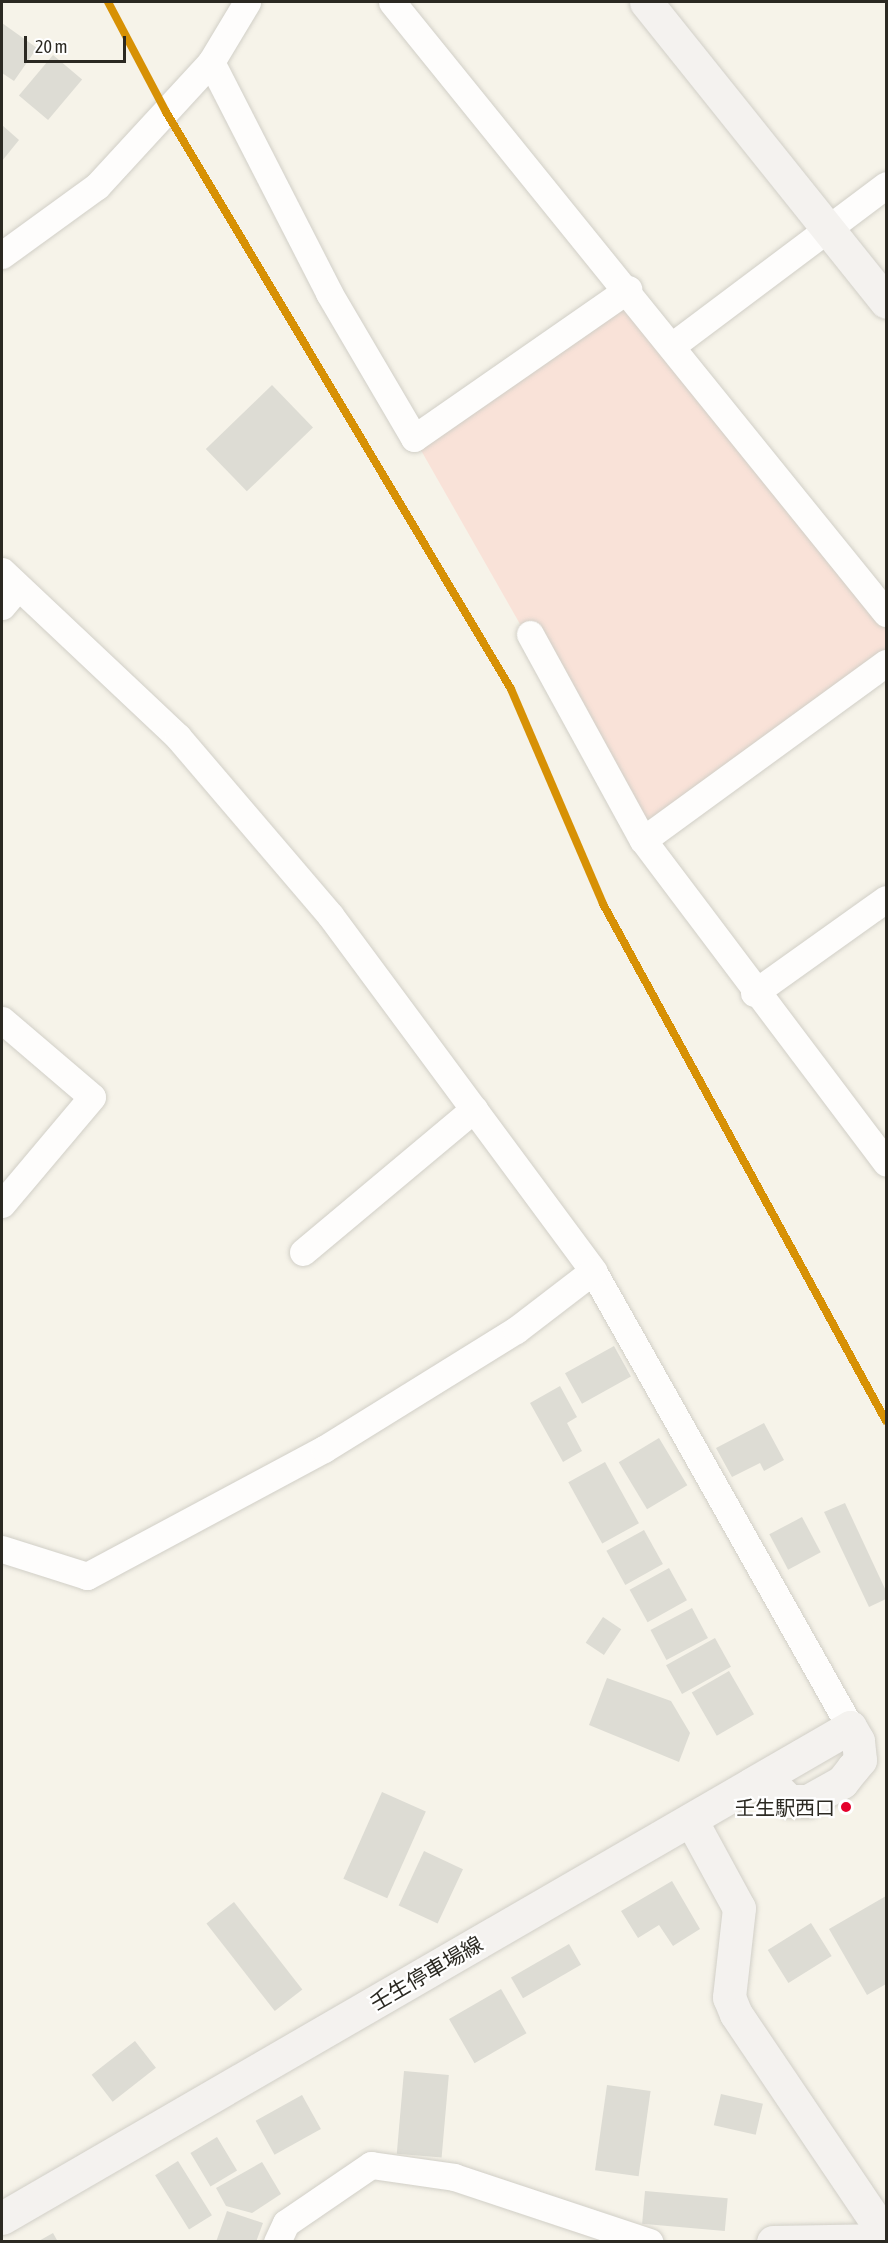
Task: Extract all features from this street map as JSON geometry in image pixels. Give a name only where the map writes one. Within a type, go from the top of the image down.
[{"type":"main road","points":[[646,2],[886,302]]},
{"type":"main road","points":[[765,1777],[780,1796],[799,1802],[842,1782],[860,1760],[858,1741],[850,1727]]},
{"type":"main road","name":"壬生停車場線","points":[[2,2218],[850,1727]]},
{"type":"main road","points":[[691,1820],[739,1908],[729,1997],[736,2014],[886,2238]]},
{"type":"main road","points":[[773,2241],[886,2238]]},
{"type":"street","points":[[2,255],[97,186],[211,62],[247,2]]},
{"type":"street","points":[[392,2],[673,345],[886,613]]},
{"type":"street","points":[[211,62],[329,293],[414,438],[627,289]]},
{"type":"street","points":[[673,345],[886,185]]},
{"type":"street","points":[[7,588],[178,737],[330,915],[474,1109],[593,1271],[850,1727]]},
{"type":"street","points":[[530,634],[643,840],[754,993],[886,1163]]},
{"type":"street","points":[[643,840],[886,663]]},
{"type":"street","points":[[754,993],[886,899]]},
{"type":"street","points":[[2,1020],[92,1097],[2,1204]]},
{"type":"street","points":[[303,1252],[474,1109]]},
{"type":"street","points":[[2,1549],[87,1576],[324,1449],[516,1330],[593,1271]]},
{"type":"street","points":[[277,2241],[286,2223],[371,2165],[454,2177],[649,2241]]},
{"type":"shaded area","points":[[628,289],[886,613],[886,663],[643,840],[414,438]]},
{"type":"building","points":[[2,23],[37,48],[14,81],[2,73]]},
{"type":"building","points":[[53,55],[82,79],[48,120],[19,96]]},
{"type":"building","points":[[2,125],[19,140],[2,161]]},
{"type":"building","points":[[272,385],[313,427],[247,491],[206,449]]},
{"type":"building","points":[[614,1346],[631,1377],[582,1404],[565,1373]]},
{"type":"building","points":[[560,1386],[577,1417],[567,1423],[582,1451],[563,1462],[530,1403]]},
{"type":"building","points":[[764,1423],[784,1460],[764,1471],[760,1463],[732,1477],[716,1448]]},
{"type":"building","points":[[659,1438],[687,1485],[647,1509],[619,1462]]},
{"type":"building","points":[[605,1462],[639,1523],[602,1544],[568,1482]]},
{"type":"building","points":[[845,1503],[886,1591],[886,1599],[869,1607],[824,1512]]},
{"type":"building","points":[[802,1517],[821,1552],[788,1570],[769,1534]]},
{"type":"building","points":[[644,1530],[663,1564],[625,1585],[606,1551]]},
{"type":"building","points":[[669,1568],[687,1600],[648,1622],[630,1590]]},
{"type":"building","points":[[692,1608],[708,1638],[666,1660],[651,1630]]},
{"type":"building","points":[[603,1617],[621,1629],[604,1655],[586,1643]]},
{"type":"building","points":[[715,1638],[731,1667],[682,1694],[666,1665]]},
{"type":"building","points":[[729,1671],[754,1714],[717,1736],[692,1692]]},
{"type":"building","points":[[607,1678],[671,1701],[690,1733],[679,1762],[589,1725]]},
{"type":"building","points":[[382,1792],[426,1812],[387,1898],[343,1879]]},
{"type":"building","points":[[424,1851],[463,1869],[438,1924],[399,1905]]},
{"type":"building","points":[[672,1881],[700,1929],[673,1946],[659,1925],[638,1938],[621,1911]]},
{"type":"building","points":[[886,1896],[886,1984],[867,1995],[829,1929]]},
{"type":"building","points":[[234,1902],[302,1989],[275,2011],[206,1924]]},
{"type":"building","points":[[811,1923],[832,1956],[788,1983],[768,1950]]},
{"type":"building","points":[[569,1944],[581,1965],[523,1998],[511,1978]]},
{"type":"building","points":[[501,1989],[526,2033],[475,2063],[449,2019]]},
{"type":"building","points":[[135,2041],[156,2068],[113,2102],[92,2075]]},
{"type":"building","points":[[404,2071],[449,2075],[442,2158],[397,2154]]},
{"type":"building","points":[[607,2085],[651,2091],[639,2176],[595,2170]]},
{"type":"building","points":[[721,2094],[763,2104],[756,2135],[714,2125]]},
{"type":"building","points":[[302,2095],[321,2129],[275,2155],[256,2121]]},
{"type":"building","points":[[217,2137],[237,2170],[211,2186],[190,2153]]},
{"type":"building","points":[[178,2161],[212,2215],[189,2230],[155,2175]]},
{"type":"building","points":[[262,2162],[281,2194],[252,2213],[226,2206],[216,2188]]},
{"type":"building","points":[[645,2191],[728,2198],[725,2231],[642,2224]]},
{"type":"building","points":[[227,2211],[263,2223],[256,2242],[216,2242]]},
{"type":"building","points":[[53,2233],[58,2242],[37,2242]]},
{"type":"transit line","points":[[108,2],[166,112],[511,689],[603,904],[886,1421]]},
{"type":"place","name":"壬生駅西口","points":[[846,1807]]}]
